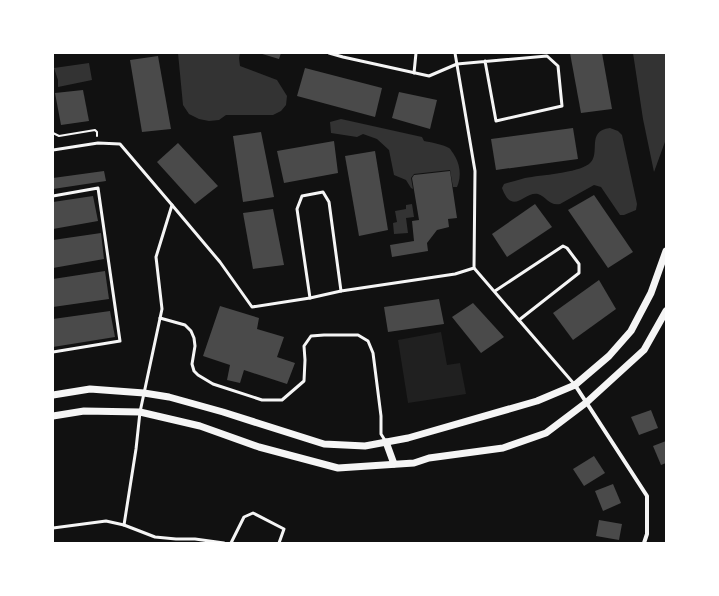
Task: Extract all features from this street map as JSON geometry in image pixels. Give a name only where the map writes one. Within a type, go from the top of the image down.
[{"type":"street","points":[[53,395],[90,389],[169,396],[324,444],[365,446],[408,438],[537,400],[575,385],[609,356],[631,331],[651,294],[666,251]]},
{"type":"street","points":[[53,416],[84,411],[140,412],[200,426],[259,447],[338,468],[414,463],[429,458],[503,448],[546,433],[587,402],[644,350],[666,311]]},
{"type":"street","points":[[575,385],[647,496],[647,534],[644,543]]},
{"type":"street","points":[[386,442],[394,464]]},
{"type":"lane","points":[[329,53],[429,76],[457,64],[485,61],[547,56],[558,66],[562,106],[496,121],[485,61]]},
{"type":"lane","points":[[414,73],[416,53]]},
{"type":"lane","points":[[456,53],[475,171],[474,268],[575,385]]},
{"type":"lane","points":[[53,150],[98,143],[120,144],[220,262],[252,307],[310,298],[341,291],[455,274],[474,268]]},
{"type":"lane","points":[[53,196],[98,188],[120,340],[53,352]]},
{"type":"lane","points":[[310,298],[297,209],[302,196],[323,192],[329,202],[341,291]]},
{"type":"lane","points":[[124,525],[136,449],[140,412],[162,309],[156,257],[172,205]]},
{"type":"lane","points":[[495,291],[563,246],[567,248],[579,264],[579,273],[519,320]]},
{"type":"lane","points":[[160,318],[185,326],[191,331],[195,346],[192,364],[194,371],[198,375],[213,384],[262,400],[282,400],[304,381],[304,346],[311,336],[358,335],[368,341],[373,353],[381,434],[386,442]]},
{"type":"lane","points":[[231,543],[244,517],[252,513],[284,529],[279,543]]},
{"type":"lane","points":[[53,528],[106,521],[124,525],[155,537],[195,539],[224,543]]},
{"type":"path","points":[[53,133],[59,136],[95,130],[97,132],[98,143]]},
{"type":"shaded area","points":[[178,53],[240,53],[240,66],[277,80],[287,96],[286,105],[281,111],[273,115],[226,115],[219,120],[209,121],[199,119],[189,114],[183,105]]},
{"type":"shaded area","points":[[633,53],[666,53],[666,139],[654,172],[643,119]]},
{"type":"shaded area","points":[[89,63],[92,80],[58,87],[58,80],[54,68]]},
{"type":"shaded area","points":[[341,119],[422,137],[424,141],[451,149],[459,165],[460,174],[457,187],[453,187],[450,170],[414,174],[411,178],[413,189],[411,188],[406,180],[394,175],[389,150],[377,139],[363,134],[357,137],[331,133],[330,122]]},
{"type":"shaded area","points":[[610,128],[618,131],[622,135],[637,204],[636,210],[620,215],[601,187],[594,185],[560,204],[553,204],[538,194],[533,194],[515,202],[510,201],[506,196],[502,188],[504,184],[525,178],[568,172],[589,164],[593,160],[598,133],[602,130]]},
{"type":"shaded area","points":[[412,204],[414,217],[406,218],[408,233],[394,234],[393,223],[397,222],[395,211],[406,209],[406,205]]},
{"type":"shaded area","points":[[441,332],[447,365],[460,363],[466,394],[408,403],[398,340]]},
{"type":"building","points":[[259,53],[281,53],[279,59]]},
{"type":"building","points":[[570,53],[602,53],[612,109],[581,113]]},
{"type":"building","points":[[158,56],[171,129],[142,132],[130,60]]},
{"type":"building","points":[[305,68],[382,88],[375,117],[297,96]]},
{"type":"building","points":[[83,90],[89,121],[61,125],[55,93]]},
{"type":"building","points":[[399,92],[437,100],[430,129],[392,118]]},
{"type":"building","points":[[573,128],[578,159],[496,170],[491,139]]},
{"type":"building","points":[[261,132],[274,197],[243,202],[233,136]]},
{"type":"building","points":[[334,141],[338,173],[284,183],[277,151]]},
{"type":"building","points":[[178,143],[218,186],[195,204],[157,162]]},
{"type":"building","points":[[375,151],[388,230],[359,236],[345,156]]},
{"type":"building","points":[[104,171],[106,181],[53,189],[53,178]]},
{"type":"building","points":[[450,171],[457,218],[448,219],[449,227],[437,230],[427,243],[428,251],[392,257],[390,245],[414,241],[412,221],[419,220],[412,178],[414,175]]},
{"type":"building","points":[[594,195],[633,252],[608,268],[568,210]]},
{"type":"building","points":[[93,196],[98,221],[53,229],[53,202]]},
{"type":"building","points":[[535,204],[552,227],[507,257],[492,234]]},
{"type":"building","points":[[273,209],[284,265],[253,269],[243,213]]},
{"type":"building","points":[[101,233],[104,259],[53,268],[53,240]]},
{"type":"building","points":[[105,271],[109,299],[53,307],[53,279]]},
{"type":"building","points":[[599,280],[616,309],[573,340],[553,313]]},
{"type":"building","points":[[439,299],[444,324],[388,332],[384,307]]},
{"type":"building","points":[[473,303],[504,337],[481,353],[452,317]]},
{"type":"building","points":[[220,306],[259,318],[257,329],[284,337],[277,357],[295,363],[287,384],[244,370],[240,383],[227,380],[230,365],[203,356]]},
{"type":"building","points":[[110,311],[115,337],[53,347],[53,319]]},
{"type":"building","points":[[651,410],[658,428],[639,435],[631,417]]},
{"type":"building","points":[[666,441],[666,463],[661,465],[653,446]]},
{"type":"building","points":[[594,456],[605,473],[584,486],[573,469]]},
{"type":"building","points":[[613,484],[621,503],[603,511],[595,491]]},
{"type":"building","points":[[599,520],[622,524],[619,540],[596,536]]}]
